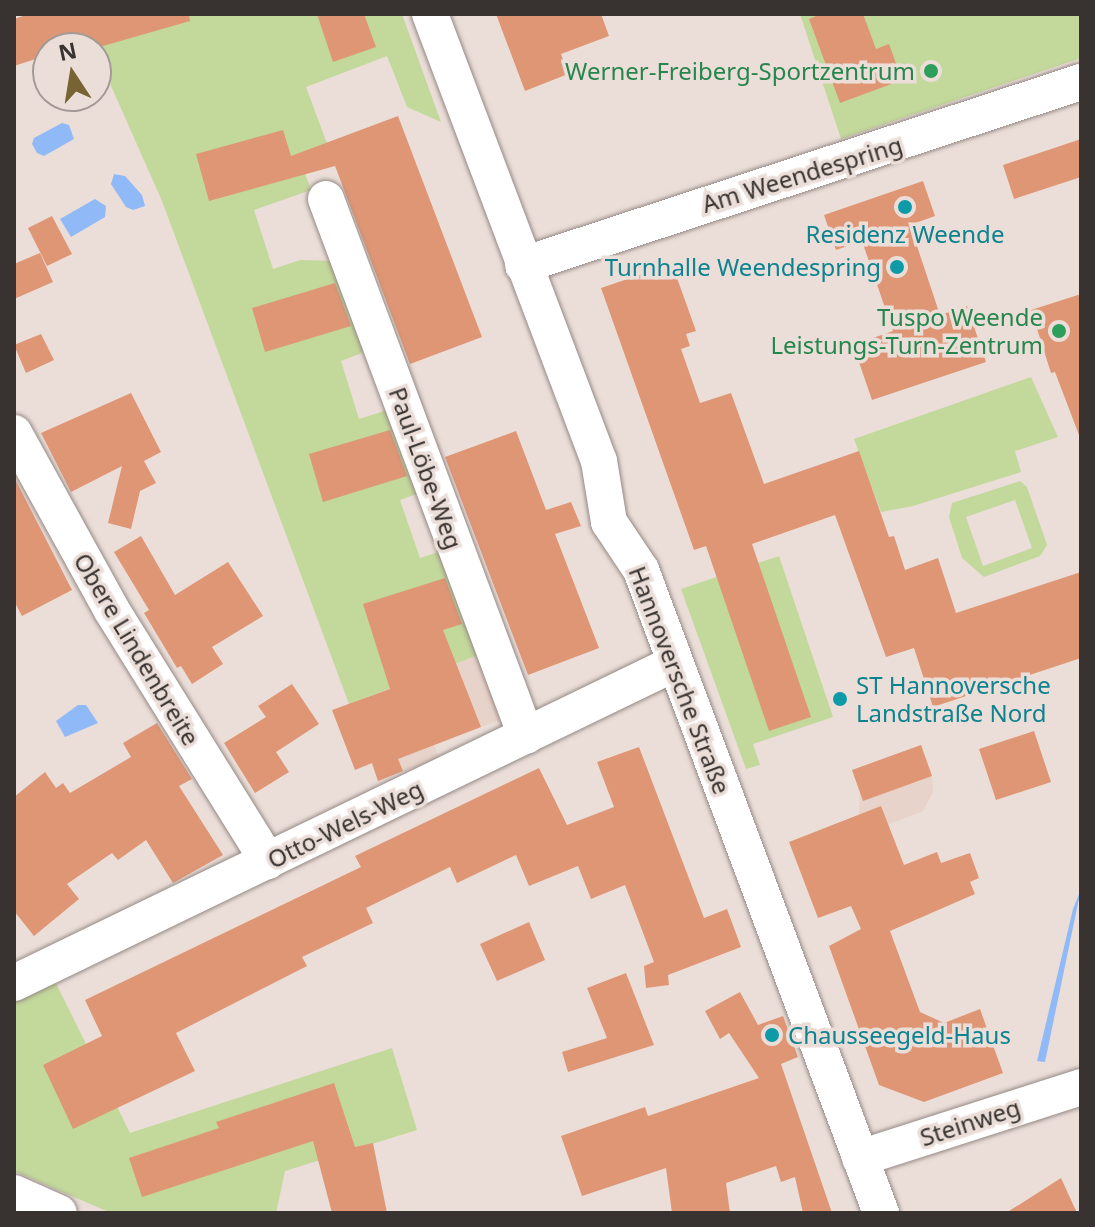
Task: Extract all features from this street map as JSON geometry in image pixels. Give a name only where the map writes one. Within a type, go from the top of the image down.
[{"type":"street","name":"Hannoversche Straße","points":[[430,14],[599,461],[609,522],[641,570],[881,1213]]},
{"type":"street","name":"Am Weendespring","points":[[523,265],[1081,82]]},
{"type":"street","name":"Paul-Löbe-Weg","points":[[326,199],[526,736]]},
{"type":"street","name":"Obere Lindenbreite","points":[[14,433],[111,609],[268,861]]},
{"type":"street","name":"Otto-Wels-Weg","points":[[20,970],[268,861],[675,663]]},
{"type":"street","name":"Steinweg","points":[[860,1158],[1081,1087]]},
{"type":"street","points":[[14,1193],[59,1213]]},
{"type":"shaded area","points":[[481,654],[505,718],[434,745],[439,758],[378,781],[349,704]]},
{"type":"shaded area","points":[[921,745],[932,776],[933,792],[923,811],[867,833],[859,815],[860,793],[852,770]]},
{"type":"green space","points":[[84,14],[402,14],[441,122],[407,107],[387,56],[306,87],[332,157],[303,168],[311,190],[254,210],[273,269],[300,260],[338,261],[367,351],[341,361],[359,419],[387,410],[422,492],[400,500],[420,558],[442,551],[481,654],[349,704],[162,201],[112,88],[112,32],[90,32]]},
{"type":"green space","name":"Werner-Freiberg-Sportzentrum","points":[[800,14],[1081,14],[1081,58],[841,139]]},
{"type":"green space","points":[[1031,377],[1058,437],[1015,451],[1021,472],[913,506],[881,512],[854,439]]},
{"type":"green space","points":[[1020,481],[1027,487],[1047,545],[1040,556],[984,577],[962,558],[949,517],[952,503]],"holes":[[[1015,500],[1032,548],[983,566],[966,517]]]},
{"type":"green space","points":[[779,556],[833,717],[753,744],[760,765],[746,769],[681,589]]},
{"type":"green space","points":[[53,977],[130,1133],[392,1048],[417,1130],[285,1171],[276,1213],[111,1213],[14,1171],[14,996]]},
{"type":"water","points":[[62,123],[69,125],[74,139],[44,156],[37,153],[32,144],[34,138]]},
{"type":"water","points":[[114,174],[125,176],[142,195],[145,206],[133,210],[126,207],[111,184]]},
{"type":"water","points":[[95,199],[106,206],[105,217],[71,237],[60,219]]},
{"type":"water","points":[[78,705],[86,705],[98,723],[65,737],[56,721]]},
{"type":"water","points":[[1081,889],[1045,1062],[1037,1061],[1073,909]]},
{"type":"building","points":[[29,14],[189,14],[190,21],[112,43],[112,32],[32,32],[32,60],[14,66],[14,19]]},
{"type":"building","points":[[317,14],[364,14],[376,47],[333,62]]},
{"type":"building","points":[[496,14],[601,14],[609,36],[561,54],[568,74],[525,91]]},
{"type":"building","points":[[821,14],[863,14],[876,49],[889,44],[902,80],[840,103],[809,19]]},
{"type":"building","points":[[398,116],[482,337],[410,364],[335,166],[209,201],[196,154],[283,130],[291,156]]},
{"type":"building","points":[[1081,139],[1081,177],[1014,199],[1003,165]]},
{"type":"building","points":[[923,181],[935,216],[910,225],[940,315],[967,306],[986,362],[872,400],[853,345],[893,331],[862,241],[836,250],[824,215]]},
{"type":"building","points":[[52,216],[72,254],[47,266],[28,228]]},
{"type":"building","points":[[40,253],[53,282],[14,299],[14,264]]},
{"type":"building","points":[[672,264],[696,331],[686,334],[690,346],[681,349],[700,403],[731,393],[764,484],[859,451],[889,537],[894,536],[905,570],[938,558],[956,613],[1081,572],[1081,658],[933,707],[914,648],[886,657],[835,515],[752,544],[811,717],[769,731],[706,546],[694,550],[601,288]]},
{"type":"building","points":[[335,283],[351,326],[265,352],[252,308]]},
{"type":"building","name":"Tuspo Weende Leistungs-Turn-Zentrum","points":[[1081,294],[1079,435],[1055,372],[1051,373],[1031,310]]},
{"type":"building","points":[[41,334],[54,360],[26,373],[14,345]]},
{"type":"building","points":[[131,393],[161,452],[144,461],[156,483],[140,491],[131,529],[108,523],[122,466],[71,492],[41,433]]},
{"type":"building","points":[[390,430],[407,476],[323,502],[309,454]]},
{"type":"building","points":[[516,431],[546,510],[571,502],[581,526],[555,534],[599,648],[528,675],[445,457]]},
{"type":"building","points":[[14,477],[72,590],[22,616],[14,601]]},
{"type":"building","points":[[141,536],[175,595],[228,562],[263,616],[212,647],[223,664],[192,684],[181,666],[177,668],[144,613],[149,610],[114,552]]},
{"type":"building","points":[[445,578],[462,624],[443,630],[481,727],[398,759],[403,771],[378,781],[372,763],[355,770],[332,710],[390,689],[363,604]]},
{"type":"building","points":[[292,684],[319,724],[276,752],[289,772],[255,793],[224,743],[266,717],[258,706]]},
{"type":"building","points":[[157,723],[192,779],[179,786],[223,855],[173,883],[146,840],[118,860],[112,853],[67,884],[79,899],[34,936],[14,911],[14,797],[45,772],[56,788],[63,783],[70,793],[131,757],[123,743]]},
{"type":"building","points":[[1034,731],[1051,782],[996,800],[979,749]]},
{"type":"building","points":[[921,745],[932,776],[863,801],[852,770]]},
{"type":"building","points":[[639,747],[704,918],[727,909],[741,947],[668,975],[669,985],[646,988],[644,966],[654,962],[625,885],[591,899],[578,866],[529,886],[516,855],[457,883],[450,867],[366,908],[373,923],[302,957],[307,966],[176,1033],[195,1071],[73,1129],[43,1065],[102,1036],[85,1000],[361,867],[355,856],[539,768],[567,825],[614,807],[597,762]]},
{"type":"building","points":[[881,806],[904,865],[937,852],[941,863],[970,853],[979,878],[970,882],[975,894],[890,931],[920,1012],[944,1023],[980,1009],[1003,1073],[924,1102],[879,1085],[829,946],[861,929],[851,906],[818,918],[789,842]]},
{"type":"building","points":[[529,922],[545,960],[497,981],[480,944]]},
{"type":"building","points":[[626,973],[654,1045],[568,1072],[562,1052],[607,1038],[587,988]]},
{"type":"building","points":[[740,992],[758,1025],[783,1016],[798,1057],[781,1064],[832,1213],[803,1213],[795,1177],[781,1182],[776,1166],[726,1183],[730,1213],[672,1213],[666,1168],[582,1196],[561,1136],[645,1107],[648,1116],[759,1078],[729,1033],[720,1039],[705,1011]]},
{"type":"building","points":[[334,1083],[355,1147],[373,1143],[387,1213],[332,1213],[313,1141],[142,1197],[129,1158],[219,1128],[216,1122]]},
{"type":"building","points":[[1061,1178],[1077,1213],[1006,1213]]},
{"type":"place","name":"Werner-Freiberg-Sportzentrum","points":[[931,71]]},
{"type":"place","name":"Residenz Weende","points":[[905,207]]},
{"type":"place","name":"Turnhalle Weendespring","points":[[897,267]]},
{"type":"place","name":"Tuspo Weende Leistungs-Turn-Zentrum","points":[[1059,331]]},
{"type":"place","name":"ST Hannoversche Landstraße Nord","points":[[840,699]]},
{"type":"place","name":"Chausseegeld-Haus","points":[[772,1035]]}]
